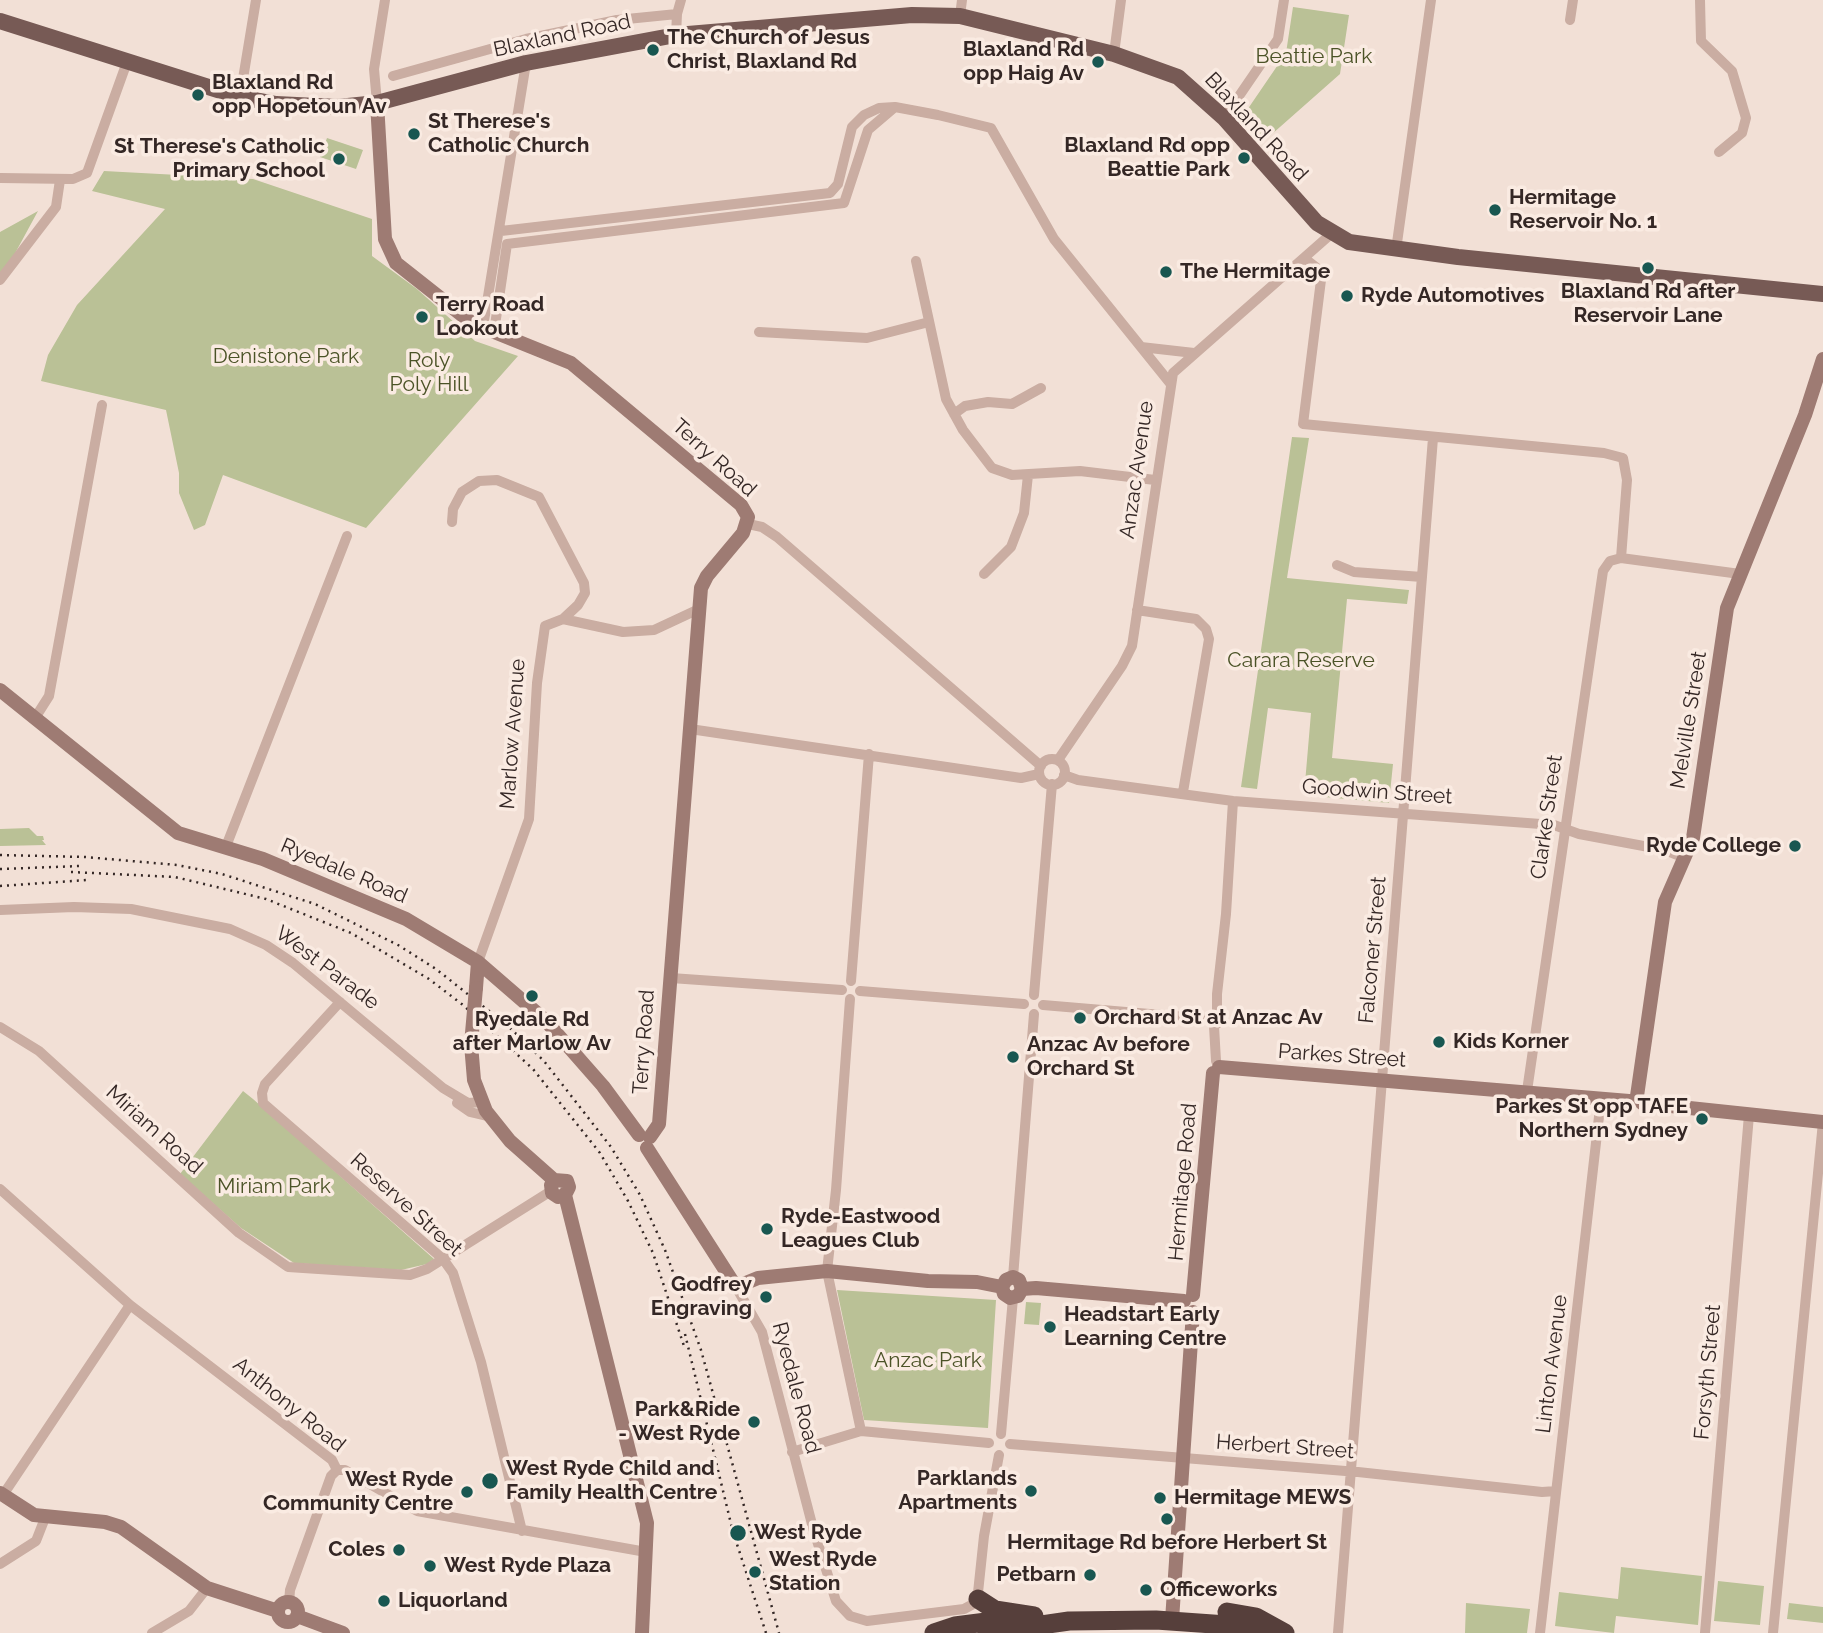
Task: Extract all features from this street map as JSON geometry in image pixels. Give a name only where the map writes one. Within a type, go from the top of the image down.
[{"type":"highway","points":[[978,1599],[995,1610],[1069,1621],[1241,1626],[1260,1633]]},
{"type":"highway","points":[[1171,1626],[1185,1613],[1230,1612],[1256,1617],[1285,1633]]},
{"type":"highway","points":[[934,1633],[955,1626],[1034,1616]]},
{"type":"highway","points":[[987,1633],[1069,1621]]},
{"type":"main road","name":"Blaxland Road","points":[[0,21],[240,97],[312,107],[377,103],[526,63],[676,35],[961,8],[1114,54],[1178,77],[1224,118],[1307,212],[1331,234],[1360,246],[1823,294]]},
{"type":"street","points":[[240,97],[256,0]]},
{"type":"street","points":[[377,103],[374,69],[385,0]]},
{"type":"street","points":[[676,35],[681,0]]},
{"type":"street","points":[[1114,54],[1121,0]]},
{"type":"street","points":[[1224,118],[1278,39],[1284,0]]},
{"type":"street","points":[[1396,250],[1431,0]]},
{"type":"street","points":[[1570,20],[1573,0]]},
{"type":"street","points":[[1700,0],[1701,41],[1732,71],[1746,118],[1742,133],[1719,152]]},
{"type":"street","name":"Blaxland Road","points":[[393,76],[526,39],[617,20],[677,14]]},
{"type":"street","points":[[0,178],[60,180],[81,177],[92,167],[127,62]]},
{"type":"street","points":[[488,329],[526,63]]},
{"type":"street","name":"Terry Road","points":[[377,103],[388,250],[396,263],[456,313],[571,363],[741,505],[748,524],[707,576],[701,588],[659,1124],[646,1140]]},
{"type":"street","points":[[501,230],[830,193],[838,184],[852,127],[872,111],[895,107],[991,128],[1055,239],[1170,383]]},
{"type":"street","points":[[488,329],[507,244],[844,203],[869,130],[895,107]]},
{"type":"street","points":[[0,280],[56,208],[60,180]]},
{"type":"street","name":"Anzac Avenue","points":[[1058,760],[1129,656],[1170,383],[1177,366],[1331,234]]},
{"type":"street","points":[[1304,258],[1322,272],[1303,424],[1604,453],[1623,458],[1627,481],[1621,558],[1740,574]]},
{"type":"street","points":[[916,261],[946,399],[992,468],[1012,475],[1080,471],[1155,480]]},
{"type":"street","points":[[759,332],[867,338],[929,322]]},
{"type":"street","points":[[1141,347],[1194,352]]},
{"type":"street","name":"Melville Street","points":[[1636,1100],[1665,902],[1693,838],[1727,608],[1805,415],[1823,359]]},
{"type":"street","points":[[954,414],[965,406],[988,402],[1012,404],[1041,388]]},
{"type":"street","points":[[34,718],[49,696],[103,405]]},
{"type":"street","name":"Falconer Street","points":[[1338,1633],[1433,438]]},
{"type":"street","points":[[984,574],[1011,547],[1024,513],[1028,475]]},
{"type":"street","name":"Marlow Avenue","points":[[452,522],[453,509],[462,492],[479,481],[497,480],[539,497],[584,583],[585,593],[578,606],[563,619],[545,626],[529,819],[478,962],[471,1044],[472,1072],[487,1110]]},
{"type":"street","points":[[690,729],[1021,778],[1040,770],[1048,760],[1058,760],[1063,766],[1064,775],[1062,780],[1052,784],[1044,781],[1040,770],[1025,753],[778,537],[762,527],[748,524]]},
{"type":"street","points":[[225,849],[347,536]]},
{"type":"street","name":"Clarke Street","points":[[1527,1091],[1602,571],[1610,561],[1621,558]]},
{"type":"street","points":[[1337,565],[1354,572],[1422,578]]},
{"type":"street","points":[[563,619],[623,632],[654,630],[699,609]]},
{"type":"street","points":[[1137,610],[1196,620],[1206,629],[1209,639],[1183,792]]},
{"type":"street","name":"Ryedale Road","points":[[0,690],[164,824],[196,841],[263,859],[406,919],[478,962],[500,979],[566,1044],[646,1140],[762,1332],[792,1451],[836,1601],[850,1616],[867,1621],[964,1609],[978,1599]]},
{"type":"street","points":[[1002,774],[1024,772],[1029,763],[1025,753]]},
{"type":"street","points":[[851,981],[869,754]]},
{"type":"street","name":"Goodwin Street","points":[[1064,775],[1078,780],[1183,792],[1233,801],[1546,824],[1665,850],[1685,859]]},
{"type":"street","points":[[1034,995],[1052,784]]},
{"type":"street","name":"Hermitage Road","points":[[1171,1626],[1183,1458],[1190,1303],[1216,1067],[1214,1020],[1233,801]]},
{"type":"street","name":"West Parade","points":[[0,910],[131,909],[230,929],[266,945],[340,1002],[443,1088],[462,1108],[487,1110]]},
{"type":"street","points":[[671,978],[842,990]]},
{"type":"street","points":[[476,988],[500,979]]},
{"type":"street","points":[[851,981],[858,984],[860,991],[856,998],[850,999],[844,997],[842,990],[845,983],[851,981]]},
{"type":"street","points":[[860,991],[1024,1004]]},
{"type":"street","points":[[1034,1014],[1028,1012],[1024,1004],[1026,998],[1034,995],[1042,999],[1043,1005]]},
{"type":"street","points":[[850,999],[836,1190],[827,1271],[861,1431]]},
{"type":"street","name":"Reserve Street","points":[[340,1002],[265,1084],[263,1103],[443,1259],[455,1276],[481,1362],[522,1531]]},
{"type":"street","points":[[1043,1005],[1214,1020]]},
{"type":"street","points":[[1001,1434],[1034,1014],[1043,1005]]},
{"type":"street","name":"Miriam Road","points":[[0,1027],[39,1051],[239,1233],[288,1267],[410,1275],[443,1259],[557,1189]]},
{"type":"street","name":"Parkes Street","points":[[1216,1067],[1636,1100],[1823,1122]]},
{"type":"street","name":"West Parade","points":[[443,1088],[468,1103],[487,1110],[510,1141],[557,1189]]},
{"type":"street","name":"Linton Avenue","points":[[1540,1633],[1601,1099]]},
{"type":"street","name":"Forsyth Street","points":[[1705,1633],[1749,1115]]},
{"type":"street","points":[[1773,1633],[1823,1122]]},
{"type":"street","name":"Anthony Road","points":[[0,1189],[130,1305],[332,1460],[337,1470],[345,1471],[417,1511],[646,1552]]},
{"type":"street","points":[[557,1189],[647,1523],[642,1633]]},
{"type":"street","points":[[736,1287],[758,1278],[827,1271],[928,1281],[976,1282],[1013,1288],[1190,1303]]},
{"type":"street","points":[[130,1305],[1,1494],[34,1515],[106,1522],[121,1527],[207,1588],[284,1607],[296,1607],[297,1616],[343,1633]]},
{"type":"street","points":[[792,1451],[861,1431],[989,1443]]},
{"type":"street","points":[[1001,1434],[1008,1438],[1010,1444],[1006,1453],[999,1455],[993,1452],[989,1443],[992,1437],[1001,1434]]},
{"type":"street","name":"Herbert Street","points":[[1010,1444],[1352,1471],[1542,1492],[1556,1491]]},
{"type":"street","points":[[978,1599],[984,1536],[999,1455]]},
{"type":"street","points":[[284,1607],[327,1488],[337,1470]]},
{"type":"street","points":[[0,1564],[36,1541],[45,1518]]},
{"type":"street","points":[[152,1633],[189,1611],[207,1588]]},
{"type":"green space","name":"Beattie Park","points":[[1293,7],[1349,15],[1340,74],[1263,142],[1243,116],[1286,53]]},
{"type":"green space","points":[[327,138],[363,150],[356,169],[320,157]]},
{"type":"green space","name":"Denistone Park","points":[[104,171],[253,179],[372,219],[372,256],[417,289],[475,341],[518,356],[366,528],[223,475],[205,525],[194,530],[179,493],[179,473],[166,410],[41,381],[48,355],[77,305],[165,209],[92,191]]},
{"type":"green space","points":[[38,211],[0,281],[0,232]]},
{"type":"green space","name":"Carara Reserve","points":[[1292,437],[1309,438],[1287,578],[1409,590],[1407,604],[1347,599],[1332,758],[1393,764],[1389,803],[1304,795],[1311,713],[1268,708],[1257,789],[1241,787]]},
{"type":"green space","points":[[29,828],[37,836],[43,836],[42,840],[46,845],[0,846],[0,829]]},
{"type":"green space","name":"Miriam Park","points":[[243,1091],[434,1259],[427,1264],[401,1270],[294,1263],[241,1228],[180,1174]]},
{"type":"green space","name":"Anzac Park","points":[[837,1290],[996,1300],[988,1428],[864,1420]]},
{"type":"green space","points":[[1026,1302],[1041,1303],[1039,1325],[1024,1324]]},
{"type":"green space","points":[[1621,1567],[1702,1576],[1698,1625],[1616,1616],[1614,1633],[1555,1626],[1559,1592],[1618,1599]]},
{"type":"green space","points":[[1718,1581],[1764,1586],[1760,1625],[1714,1621]]},
{"type":"green space","points":[[1466,1603],[1530,1609],[1527,1633],[1465,1633]]},
{"type":"green space","points":[[1789,1603],[1823,1607],[1823,1623],[1787,1619]]},
{"type":"railway","points":[[0,855],[85,857],[177,865],[222,874],[315,904],[398,945],[436,969],[508,1026],[544,1061],[611,1147],[640,1195],[665,1250],[701,1350],[779,1633]]},
{"type":"railway","points":[[0,869],[80,866]]},
{"type":"railway","points":[[71,872],[175,877],[266,899],[351,933],[429,979],[463,1005],[533,1069],[600,1153],[628,1201],[653,1253],[684,1346]]},
{"type":"railway","points":[[0,886],[87,880]]},
{"type":"railway","points":[[685,1334],[733,1532],[766,1633]]},
{"type":"place","name":"The Church of Jesus Christ, Blaxland Rd","points":[[653,50]]},
{"type":"place","name":"Blaxland Rd opp Haig Av","points":[[1098,62]]},
{"type":"place","name":"Blaxland Rd opp Hopetoun Av","points":[[198,95]]},
{"type":"place","name":"St Therese's Catholic Church","points":[[414,134]]},
{"type":"place","name":"Blaxland Rd opp Beattie Park","points":[[1244,158]]},
{"type":"place","name":"St Therese's Catholic Primary School","points":[[339,159]]},
{"type":"place","name":"Hermitage Reservoir No. 1","points":[[1495,210]]},
{"type":"place","name":"Blaxland Rd after Reservoir Lane","points":[[1648,268]]},
{"type":"place","name":"The Hermitage","points":[[1166,272]]},
{"type":"place","name":"Ryde Automotives","points":[[1347,296]]},
{"type":"place","name":"Terry Road Lookout","points":[[422,317]]},
{"type":"place","name":"Ryde College","points":[[1795,846]]},
{"type":"place","name":"Ryedale Rd after Marlow Av","points":[[532,996]]},
{"type":"place","name":"Orchard St at Anzac Av","points":[[1080,1018]]},
{"type":"place","name":"Kids Korner","points":[[1439,1042]]},
{"type":"place","name":"Anzac Av before Orchard St","points":[[1013,1057]]},
{"type":"place","name":"Parkes St opp TAFE Northern Sydney","points":[[1702,1119]]},
{"type":"place","name":"Ryde-Eastwood Leagues Club","points":[[767,1229]]},
{"type":"place","name":"Godfrey Engraving","points":[[766,1297]]},
{"type":"place","name":"Headstart Early Learning Centre","points":[[1050,1327]]},
{"type":"place","name":"Park&Ride - West Ryde","points":[[754,1422]]},
{"type":"place","name":"West Ryde Child and Family Health Centre","points":[[490,1481]]},
{"type":"place","name":"Parklands Apartments","points":[[1031,1491]]},
{"type":"place","name":"West Ryde Community Centre","points":[[467,1492]]},
{"type":"place","name":"Hermitage MEWS","points":[[1160,1498]]},
{"type":"place","name":"Hermitage Rd before Herbert St","points":[[1167,1519]]},
{"type":"place","name":"West Ryde","points":[[738,1533]]},
{"type":"place","name":"Coles","points":[[399,1550]]},
{"type":"place","name":"West Ryde Plaza","points":[[430,1566]]},
{"type":"place","name":"West Ryde Station","points":[[755,1572]]},
{"type":"place","name":"Petbarn","points":[[1090,1575]]},
{"type":"place","name":"Officeworks","points":[[1146,1590]]},
{"type":"place","name":"Liquorland","points":[[384,1601]]},
{"type":"park label","name":"Roly Poly Hill","points":[[429,373]]}]
